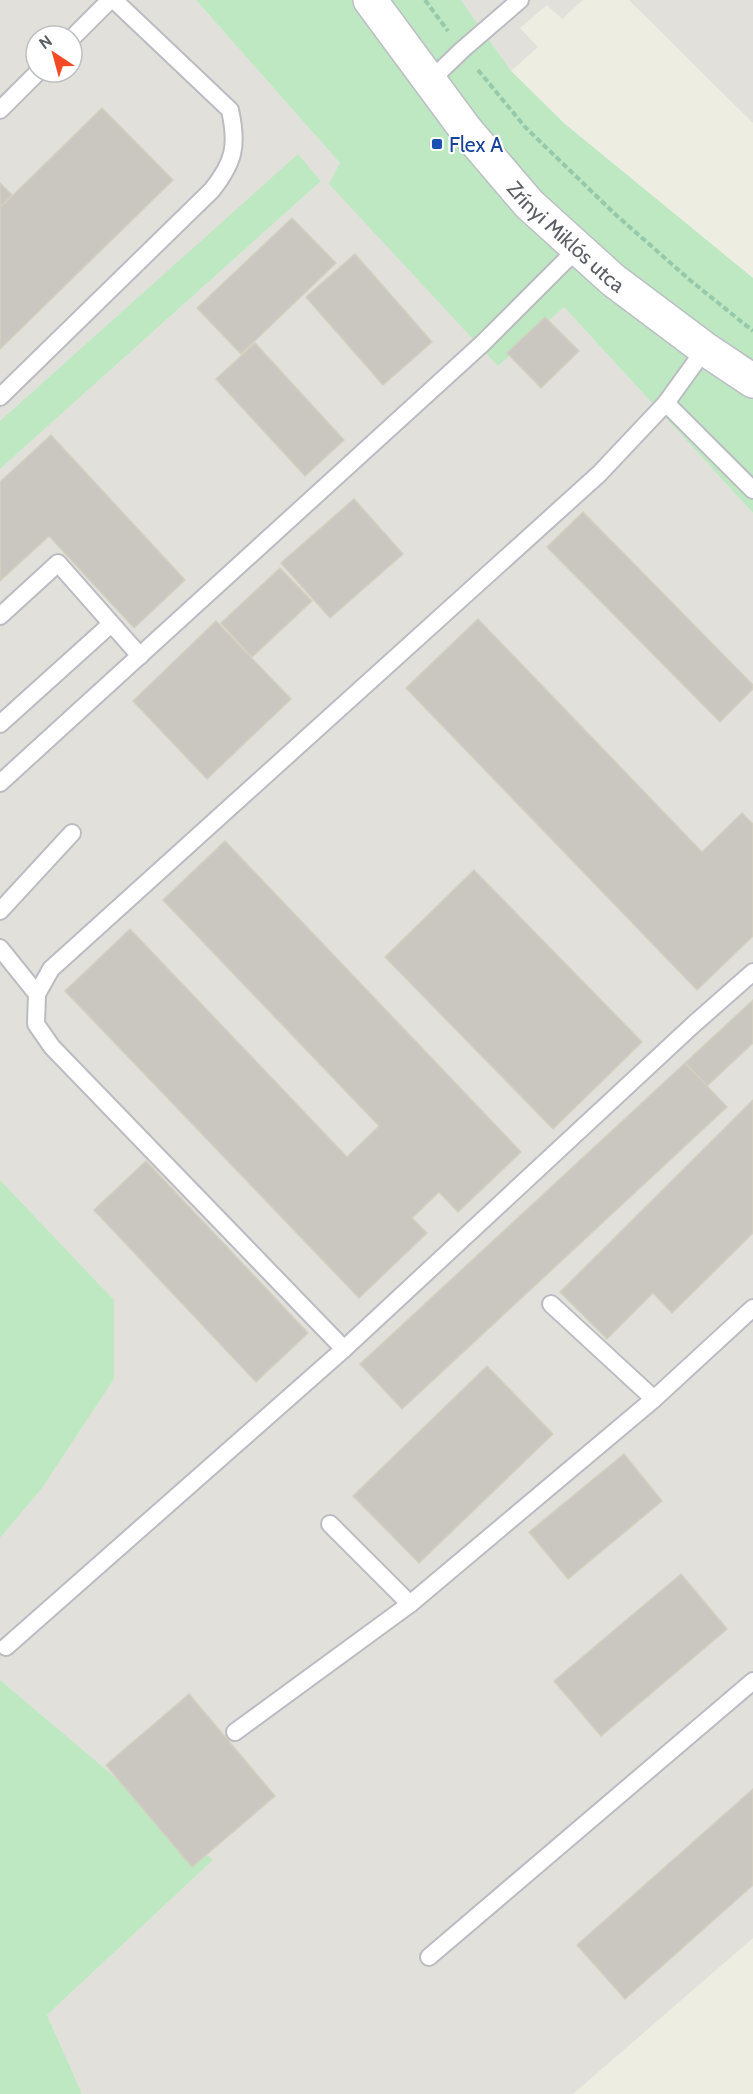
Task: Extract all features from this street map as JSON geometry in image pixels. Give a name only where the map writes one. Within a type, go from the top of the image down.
[{"type":"main road","name":"Zrínyi Miklós utca","points":[[370,0],[466,130],[529,204],[613,280],[705,349],[753,381]]},
{"type":"lane","points":[[0,397],[212,190],[232,160],[233,126],[230,110],[112,0],[84,27]]},
{"type":"lane","points":[[430,81],[520,0]]},
{"type":"lane","points":[[0,110],[26,84]]},
{"type":"lane","points":[[0,783],[483,343],[577,249]]},
{"type":"lane","points":[[344,1349],[52,1047],[36,1024],[37,994],[51,969],[598,474],[666,403],[705,349]]},
{"type":"lane","points":[[666,403],[753,490]]},
{"type":"lane","points":[[0,616],[58,563],[140,656]]},
{"type":"lane","points":[[0,724],[111,624]]},
{"type":"lane","points":[[0,911],[72,833]]},
{"type":"lane","points":[[0,948],[37,994]]},
{"type":"lane","points":[[6,1647],[344,1349],[753,972]]},
{"type":"lane","points":[[551,1304],[654,1399]]},
{"type":"lane","points":[[236,1732],[410,1604],[654,1399],[753,1308]]},
{"type":"lane","points":[[330,1524],[410,1604]]},
{"type":"lane","points":[[429,1957],[753,1681]]},
{"type":"path","points":[[425,0],[462,50],[526,128],[616,215],[691,281],[753,331]]},
{"type":"shaded area","points":[[0,0],[196,0],[340,163],[498,365],[564,307],[753,513],[753,1938],[573,2094],[82,2094],[47,2015],[213,1860],[0,1680],[0,1538],[42,1488],[114,1379],[114,1300],[0,1180],[0,469],[321,181],[298,155],[0,421]]},
{"type":"shaded area","points":[[461,0],[583,0],[562,19],[547,5],[520,28],[538,47],[511,71]]},
{"type":"shaded area","points":[[629,0],[753,0],[753,123]]},
{"type":"green space","points":[[196,0],[461,0],[511,71],[565,124],[753,278],[753,513],[564,307],[498,366],[329,184],[340,163]]},
{"type":"green space","points":[[298,154],[321,181],[0,469],[0,421]]},
{"type":"green space","points":[[0,1180],[114,1300],[114,1379],[42,1488],[0,1538]]},
{"type":"green space","points":[[0,1680],[213,1860],[47,2015],[82,2094],[0,2094]]},
{"type":"building","points":[[102,108],[173,180],[0,349],[0,208]]},
{"type":"building","points":[[0,183],[12,195],[0,207]]},
{"type":"building","points":[[292,218],[336,263],[241,354],[197,308]]},
{"type":"building","points":[[355,254],[432,342],[383,385],[306,297]]},
{"type":"building","points":[[545,317],[579,351],[541,388],[507,353]]},
{"type":"building","points":[[255,343],[344,440],[305,476],[216,379]]},
{"type":"building","points":[[51,435],[185,580],[134,628],[49,536],[0,581],[0,482]]},
{"type":"building","points":[[354,499],[403,554],[330,618],[281,563]]},
{"type":"building","points":[[583,512],[753,685],[753,689],[720,722],[547,547]]},
{"type":"building","points":[[280,568],[312,601],[252,657],[221,623]]},
{"type":"building","points":[[478,619],[702,852],[742,813],[753,824],[753,936],[697,990],[406,688]]},
{"type":"building","points":[[216,621],[291,699],[207,779],[133,701]]},
{"type":"building","points":[[225,841],[521,1152],[458,1212],[439,1192],[412,1218],[427,1233],[359,1298],[65,991],[130,929],[347,1157],[379,1126],[163,900]]},
{"type":"building","points":[[474,870],[642,1042],[553,1129],[385,957]]},
{"type":"building","points":[[753,1000],[753,1043],[707,1086],[685,1063]]},
{"type":"building","points":[[685,1063],[727,1107],[402,1409],[360,1364]]},
{"type":"building","points":[[753,1100],[753,1233],[672,1313],[653,1293],[607,1339],[560,1292]]},
{"type":"building","points":[[146,1161],[308,1333],[256,1382],[94,1210]]},
{"type":"building","points":[[487,1366],[553,1434],[419,1563],[353,1496]]},
{"type":"building","points":[[624,1454],[662,1501],[568,1579],[529,1532]]},
{"type":"building","points":[[681,1574],[727,1629],[601,1736],[554,1681]]},
{"type":"building","points":[[189,1694],[275,1796],[192,1867],[106,1765]]},
{"type":"building","points":[[753,1789],[753,1885],[625,1999],[577,1945]]},
{"type":"place","name":"Flex A","points":[[437,144]]}]
